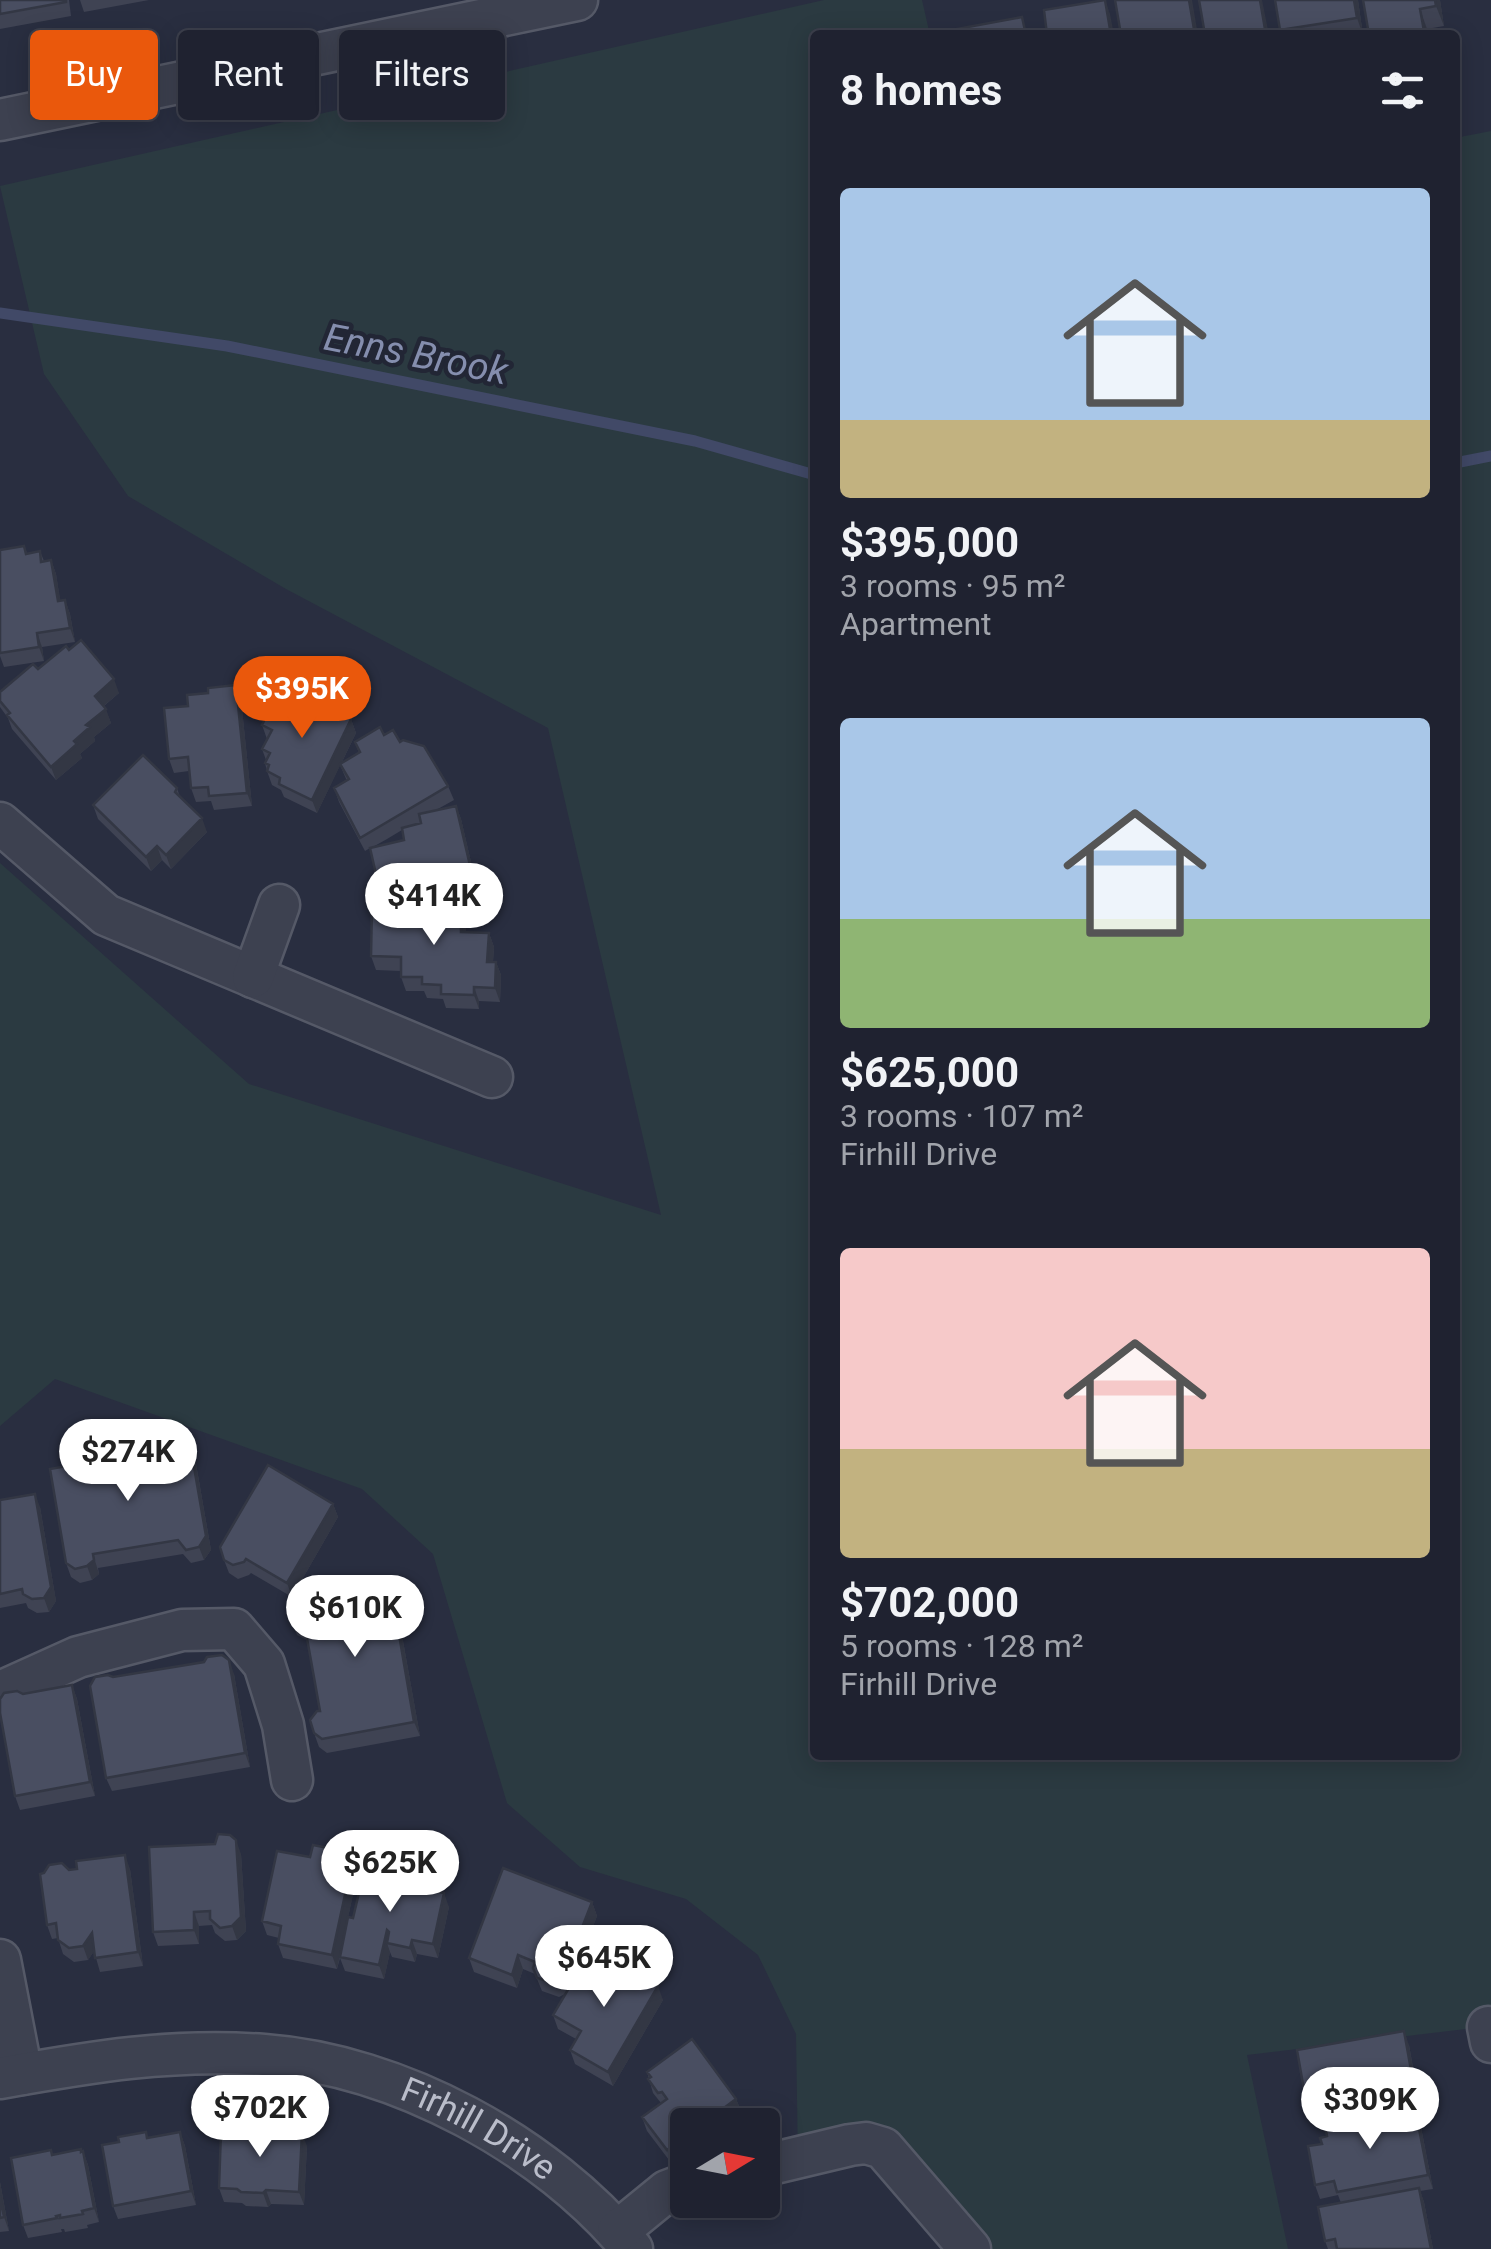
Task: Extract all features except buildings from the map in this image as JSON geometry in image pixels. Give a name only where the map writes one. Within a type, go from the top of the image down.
[{"type":"street","points":[[0,120],[577,0]]},
{"type":"street","points":[[0,823],[106,915],[492,1077]]},
{"type":"street","points":[[253,976],[279,905]]},
{"type":"street","points":[[0,1694],[78,1657],[182,1630],[234,1629],[264,1664],[282,1725],[292,1780]]},
{"type":"street","points":[[0,1960],[11,2076]]},
{"type":"street","name":"Firhill Drive","points":[[11,2076],[132,2056],[206,2053],[268,2055],[332,2066],[393,2083],[510,2142],[562,2181],[625,2240]]},
{"type":"street","points":[[780,2162],[850,2145],[883,2148],[970,2249]]},
{"type":"street","points":[[625,2240],[670,2190]]},
{"type":"shaded area","points":[[824,0],[922,0],[929,30],[810,30],[810,1760],[1460,1760],[1460,137],[1491,131],[1491,2026],[1247,2055],[1288,2249],[954,2249],[866,2154],[798,2164],[796,2034],[758,1955],[686,1899],[580,1867],[507,1803],[433,1554],[362,1489],[55,1379],[0,1426],[0,863],[249,1084],[661,1215],[548,728],[286,589],[128,496],[44,374],[0,186],[292,120],[319,120],[319,114],[339,109],[339,120],[505,120],[505,72]]},
{"type":"waterway","name":"Enns Brook","points":[[0,313],[227,346],[695,441],[810,474]]},
{"type":"waterway","name":"Enns Brook","points":[[1460,462],[1491,456]]}]
